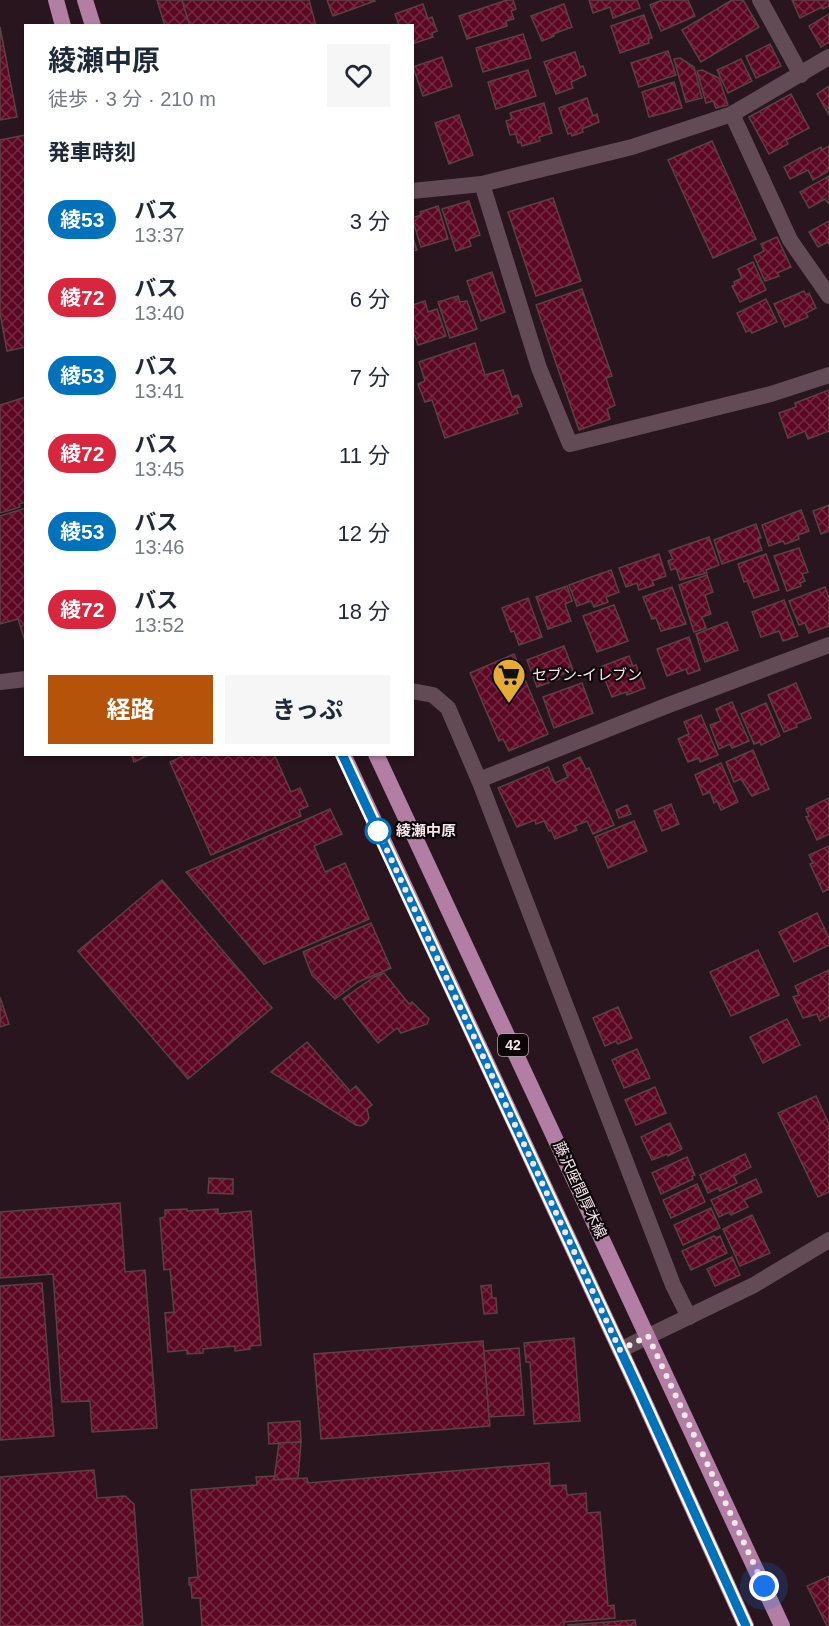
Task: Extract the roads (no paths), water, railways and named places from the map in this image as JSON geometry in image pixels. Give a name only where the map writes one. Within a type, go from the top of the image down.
[{"type":"main road","points":[[56,0],[62,24]]},
{"type":"main road","points":[[85,0],[92,24]]},
{"type":"main road","name":"42","points":[[343,756],[746,1626]]},
{"type":"main road","name":"藤沢座間厚木線","points":[[377,756],[782,1626]]},
{"type":"street","points":[[760,0],[801,75]]},
{"type":"street","points":[[414,191],[482,184],[633,147],[732,114],[829,57]]},
{"type":"street","points":[[732,114],[790,240],[829,296]]},
{"type":"street","points":[[482,184],[539,368],[570,444],[771,394],[829,375]]},
{"type":"street","points":[[479,780],[829,645]]},
{"type":"street","points":[[0,682],[24,679]]},
{"type":"street","points":[[414,691],[433,695],[448,708],[479,780],[673,1285],[688,1317]]},
{"type":"street","points":[[620,1350],[754,1285],[829,1240]]},
{"type":"place","name":"セブン-イレブン","points":[[509,704]]},
{"type":"place","name":"綾瀬中原","points":[[378,831]]}]
